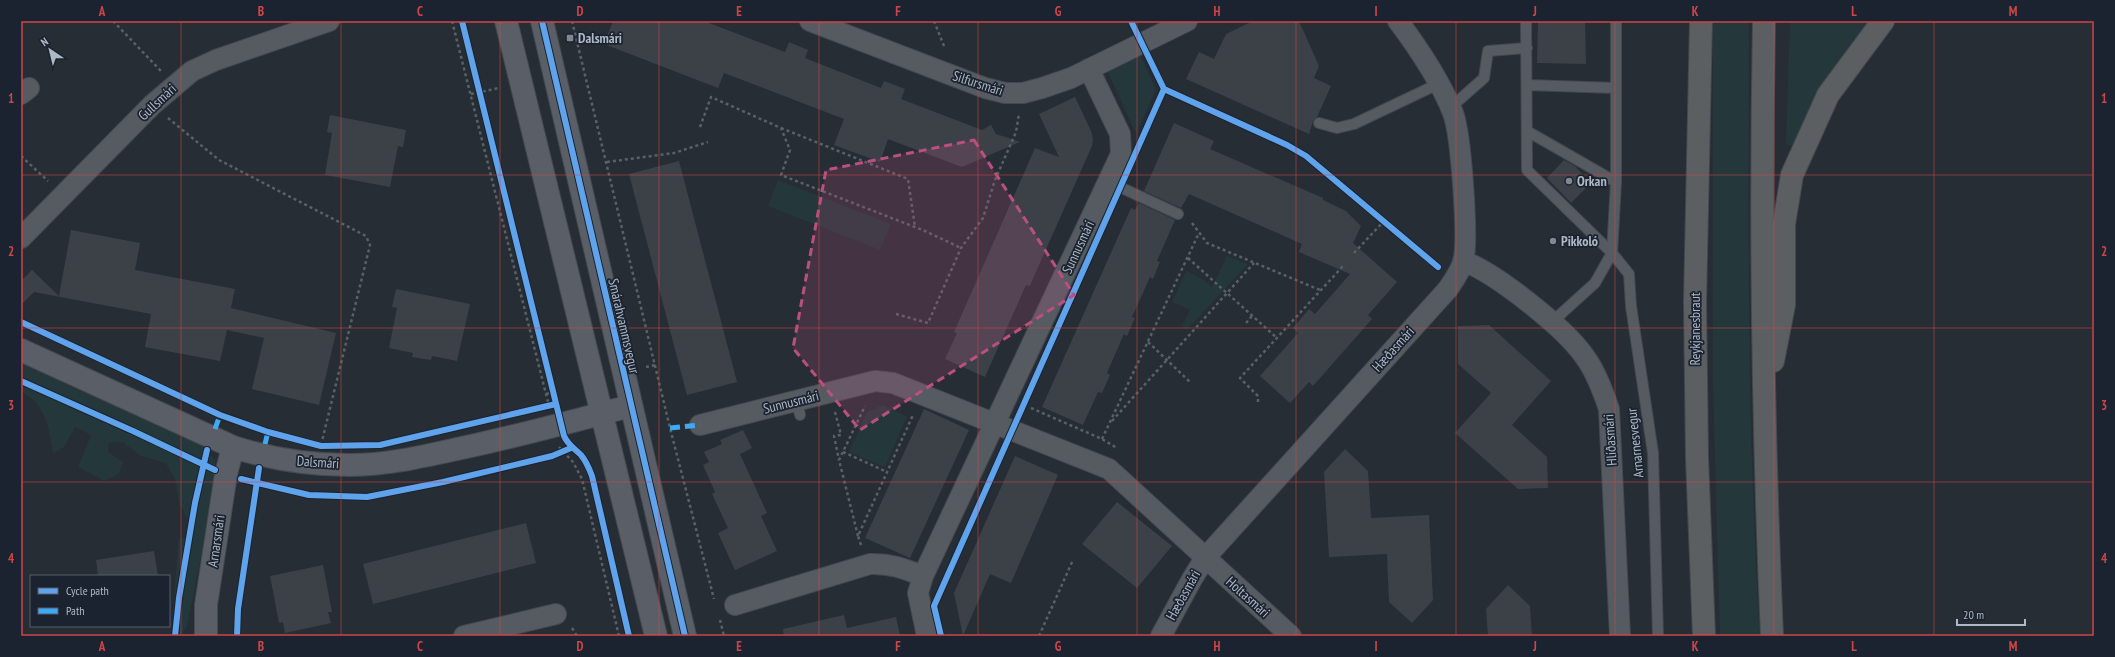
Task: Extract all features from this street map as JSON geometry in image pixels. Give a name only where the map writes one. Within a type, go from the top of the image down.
[{"type":"highway","name":"Reykjanesbraut","points":[[1701,21],[1695,302],[1697,458],[1704,636]]},
{"type":"highway","points":[[1764,21],[1761,168],[1765,486],[1772,636]]},
{"type":"highway","points":[[1764,403],[1784,305],[1784,224],[1792,175],[1828,95],[1883,21]]},
{"type":"main road","points":[[506,21],[656,636]]},
{"type":"main road","name":"Smárahvammsvegur","points":[[542,21],[630,406],[685,636]]},
{"type":"main road","name":"Dalsmári","points":[[21,350],[233,447],[262,456],[304,463],[350,465],[402,461],[630,406]]},
{"type":"main road","name":"Arnarsmári","points":[[206,636],[206,605],[226,474],[233,447]]},
{"type":"street","name":"Gullsmári","points":[[21,238],[152,105],[192,71],[206,64],[329,21]]},
{"type":"street","name":"Silfursmári","points":[[810,21],[985,88],[1005,93],[1023,93],[1071,78],[1187,21]]},
{"type":"street","name":"Hæðasmári","points":[[1161,636],[1205,558],[1448,288],[1463,261],[1466,235],[1458,137],[1450,108],[1438,84],[1413,42],[1398,21]]},
{"type":"street","name":"Sunnusmári","points":[[928,636],[918,593],[924,576],[1121,154],[1122,140],[1118,127],[1089,69]]},
{"type":"street","name":"Hlíðasmári","points":[[1463,261],[1492,275],[1552,322],[1585,356],[1600,384],[1609,410],[1620,636]]},
{"type":"street","name":"Sunnusmári","points":[[700,425],[798,408],[875,381],[885,381],[1109,469],[1205,558]]},
{"type":"street","name":"Holtasmári","points":[[1205,558],[1291,636]]},
{"type":"street","points":[[735,605],[866,565],[882,563],[898,566],[924,576]]},
{"type":"street","points":[[464,636],[556,614]]},
{"type":"lane","name":"Arnarnesvegur","points":[[1526,21],[1527,170],[1612,253],[1629,274],[1631,306],[1653,453],[1658,636]]},
{"type":"lane","points":[[1552,322],[1595,283],[1612,253],[1616,182],[1616,21]]},
{"type":"lane","points":[[1450,108],[1484,78],[1488,51],[1527,48]]},
{"type":"lane","points":[[1319,123],[1337,128],[1354,124],[1438,84]]},
{"type":"lane","points":[[1527,85],[1616,88]]},
{"type":"lane","points":[[1527,131],[1616,182]]},
{"type":"lane","points":[[1109,182],[1178,214]]},
{"type":"path","points":[[113,21],[175,84]]},
{"type":"path","points":[[452,21],[546,394],[556,425],[562,452],[573,462],[582,479],[619,636]]},
{"type":"path","points":[[572,21],[670,428],[715,601]]},
{"type":"path","points":[[934,21],[944,46]]},
{"type":"path","points":[[478,85],[481,100]]},
{"type":"path","points":[[471,94],[499,88]]},
{"type":"path","points":[[700,127],[710,97],[781,128],[908,179],[915,227]]},
{"type":"path","points":[[152,105],[219,160],[366,236],[370,245],[321,446]]},
{"type":"path","points":[[781,128],[790,150],[781,175],[915,227],[961,248]]},
{"type":"path","points":[[896,314],[928,323],[961,248],[983,218],[995,180],[1016,132]]},
{"type":"path","points":[[606,162],[674,153],[708,142]]},
{"type":"path","points":[[21,156],[63,196]]},
{"type":"path","points":[[1190,221],[1207,243],[1320,290]]},
{"type":"path","points":[[1354,253],[1384,221]]},
{"type":"path","points":[[1102,439],[1199,233]]},
{"type":"path","points":[[1188,258],[1276,338]]},
{"type":"path","points":[[1109,425],[1254,263]]},
{"type":"path","points":[[1258,402],[1258,396],[1240,378],[1344,264]]},
{"type":"path","points":[[1246,323],[1252,316]]},
{"type":"path","points":[[1148,342],[1190,382]]},
{"type":"path","points":[[551,384],[556,425]]},
{"type":"path","points":[[546,394],[553,392]]},
{"type":"path","points":[[840,460],[864,406],[870,404]]},
{"type":"path","points":[[858,536],[914,413],[908,410]]},
{"type":"path","points":[[836,413],[841,434],[834,436],[866,565]]},
{"type":"path","points":[[843,452],[887,472]]},
{"type":"path","points":[[1039,636],[1073,560]]},
{"type":"path","points":[[718,615],[724,636]]},
{"type":"highlighted area","points":[[974,140],[1074,295],[860,430],[793,348],[826,170]]},
{"type":"shaded area","points":[[1713,21],[1749,21],[1749,328],[1753,482],[1760,636],[1720,636],[1713,384]]},
{"type":"shaded area","points":[[1790,21],[1878,21],[1819,99],[1792,145],[1786,145]]},
{"type":"shaded area","points":[[1140,55],[1156,89],[1136,134],[1107,70]]},
{"type":"shaded area","points":[[778,180],[891,224],[880,250],[768,206]]},
{"type":"shaded area","points":[[1227,256],[1248,264],[1187,330],[1182,326],[1190,310],[1172,302],[1186,271],[1204,280],[1212,287]]},
{"type":"shaded area","points":[[21,363],[202,446],[215,460],[216,482],[187,626],[181,635],[172,636],[178,540],[188,536],[191,525],[179,503],[175,480],[166,463],[141,456],[122,442],[109,443],[108,452],[123,462],[119,474],[105,481],[78,467],[91,435],[75,427],[64,447],[53,453],[48,426],[41,410],[36,403],[21,392]]},
{"type":"shaded area","points":[[883,405],[907,417],[885,467],[849,452],[867,412]]},
{"type":"building","points":[[613,21],[704,21],[785,52],[789,42],[808,50],[805,58],[881,88],[884,81],[905,89],[901,99],[982,130],[991,125],[996,134],[1020,142],[962,167],[888,139],[880,162],[834,145],[844,119],[724,73],[718,88],[604,44]]},
{"type":"building","points":[[1253,21],[1299,21],[1319,66],[1314,78],[1331,86],[1317,117],[1313,121],[1309,134],[1186,79],[1199,52],[1214,59],[1226,34]]},
{"type":"building","points":[[1538,21],[1585,21],[1586,64],[1537,63]]},
{"type":"building","points":[[1075,97],[1091,131],[1093,139],[1092,146],[1030,286],[1026,285],[985,377],[945,359],[957,333],[954,332],[1035,148],[1059,157],[1039,114]]},
{"type":"building","points":[[330,115],[406,130],[403,147],[398,146],[390,187],[325,175],[332,133],[327,132]]},
{"type":"building","points":[[1174,123],[1214,141],[1210,149],[1323,198],[1323,200],[1346,211],[1361,226],[1353,243],[1397,282],[1368,315],[1372,319],[1313,386],[1309,382],[1290,403],[1260,376],[1298,333],[1293,328],[1309,309],[1315,314],[1350,274],[1299,252],[1302,244],[1189,194],[1181,208],[1144,191]]},
{"type":"building","points":[[1564,160],[1575,166],[1591,183],[1571,203],[1547,178]]},
{"type":"building","points":[[679,161],[737,382],[687,395],[629,174]]},
{"type":"building","points":[[1139,203],[1175,220],[1157,261],[1160,262],[1153,279],[1150,277],[1132,317],[1135,318],[1127,336],[1124,334],[1107,373],[1110,375],[1102,393],[1098,392],[1083,425],[1042,407],[1131,208],[1135,210]]},
{"type":"building","points":[[71,230],[140,243],[135,270],[235,289],[231,308],[336,333],[319,405],[252,389],[264,338],[227,330],[220,361],[145,347],[151,314],[34,292],[21,305],[21,281],[32,270],[59,296]]},
{"type":"building","points":[[396,289],[470,304],[457,361],[432,356],[431,360],[412,357],[413,353],[389,348],[397,308],[392,307]]},
{"type":"building","points":[[1489,325],[1551,381],[1512,425],[1547,457],[1548,488],[1518,489],[1455,433],[1491,393],[1458,364],[1458,326]]},
{"type":"building","points":[[924,409],[969,430],[910,558],[865,538]]},
{"type":"building","points":[[743,430],[752,448],[740,454],[767,513],[761,516],[777,551],[735,570],[718,533],[728,528],[712,494],[715,492],[703,465],[709,462],[704,452],[722,444],[720,440]]},
{"type":"building","points":[[1345,449],[1368,471],[1371,518],[1429,515],[1433,600],[1412,623],[1389,602],[1387,554],[1329,557],[1324,472]]},
{"type":"building","points":[[1015,456],[1058,475],[1011,583],[990,574],[963,636],[954,593]]},
{"type":"building","points":[[1117,502],[1172,546],[1137,588],[1082,544]]},
{"type":"building","points":[[526,523],[536,563],[373,604],[363,564]]},
{"type":"building","points":[[154,551],[158,575],[98,575],[96,560]]},
{"type":"building","points":[[323,565],[332,612],[328,612],[331,623],[285,633],[283,622],[279,623],[270,576]]},
{"type":"building","points":[[1508,585],[1530,606],[1532,636],[1488,636],[1486,609]]},
{"type":"building","points":[[844,615],[847,628],[896,617],[900,636],[784,636],[783,629]]},
{"type":"marked path","points":[[215,429],[220,415]]},
{"type":"marked path","points":[[670,428],[700,425]]},
{"type":"marked path","points":[[265,444],[268,432]]},
{"type":"cycle path","points":[[462,21],[564,436],[569,444],[583,457],[592,476],[629,636]]},
{"type":"cycle path","points":[[542,21],[685,636]]},
{"type":"cycle path","points":[[941,636],[934,606],[1164,89],[1131,21]]},
{"type":"cycle path","points":[[1164,89],[1287,145],[1306,156],[1438,267]]},
{"type":"cycle path","points":[[21,322],[220,415],[268,432],[321,446],[380,445],[556,404]]},
{"type":"cycle path","points":[[21,381],[133,431],[215,470]]},
{"type":"cycle path","points":[[241,479],[309,495],[367,497],[443,482],[552,456],[571,448]]},
{"type":"cycle path","points":[[175,636],[179,598],[195,503],[207,450]]},
{"type":"cycle path","points":[[237,636],[238,609],[259,468]]},
{"type":"place","name":"Dalsmári","points":[[570,38]]},
{"type":"place","name":"Orkan","points":[[1569,181]]},
{"type":"place","name":"Pikkoló","points":[[1553,241]]}]
